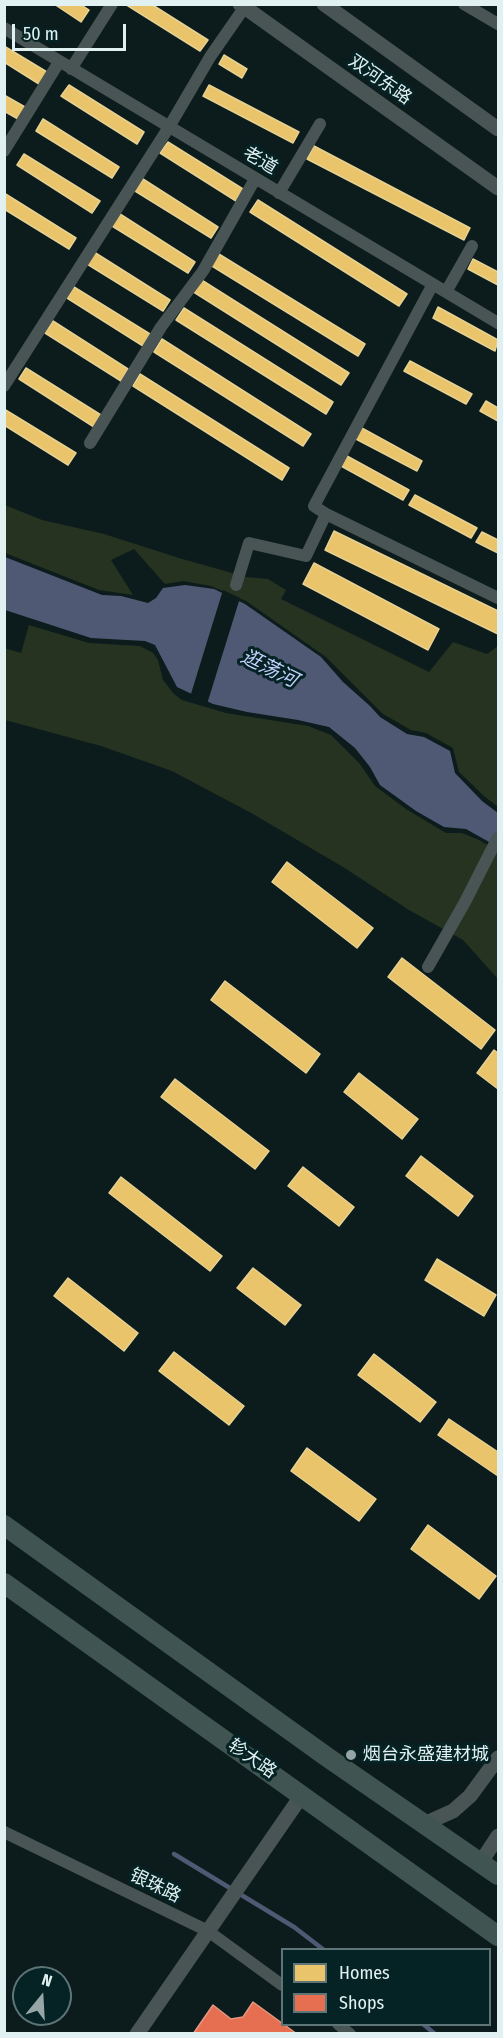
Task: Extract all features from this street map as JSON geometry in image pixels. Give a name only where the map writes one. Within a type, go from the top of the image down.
[{"type":"highway","points":[[4,1525],[498,1875]]},
{"type":"highway","name":"轸大路","points":[[4,1583],[498,1936]]},
{"type":"street","points":[[71,69],[112,4]]},
{"type":"street","name":"双河东路","points":[[324,4],[498,129]]},
{"type":"street","points":[[464,4],[498,24]]},
{"type":"street","points":[[4,386],[169,127],[242,6]]},
{"type":"street","name":"双河东路","points":[[242,6],[498,188]]},
{"type":"street","name":"老道","points":[[4,28],[498,323]]},
{"type":"street","points":[[4,151],[59,62]]},
{"type":"street","points":[[279,193],[320,124]]},
{"type":"street","points":[[90,443],[160,327],[203,271],[255,178]]},
{"type":"street","points":[[446,292],[472,246]]},
{"type":"street","points":[[434,284],[314,506],[498,598]]},
{"type":"street","points":[[236,585],[249,543],[306,556],[326,514]]},
{"type":"street","points":[[428,967],[476,882],[498,837]]},
{"type":"street","points":[[424,1824],[453,1811],[470,1796],[498,1758]]},
{"type":"street","points":[[137,2034],[302,1795]]},
{"type":"street","name":"银珠路","points":[[4,1832],[212,1925],[281,1984]]},
{"type":"street","points":[[481,1862],[498,1836]]},
{"type":"green space","points":[[5,505],[42,520],[104,534],[246,577],[268,579],[286,590],[281,599],[429,672],[453,642],[487,654],[498,646],[498,807],[459,772],[453,748],[426,733],[411,730],[383,714],[326,657],[246,601],[211,586],[183,581],[165,584],[134,549],[111,560],[133,595],[99,590],[5,553]]},
{"type":"green space","points":[[29,625],[89,643],[140,646],[153,653],[158,660],[163,680],[182,700],[226,713],[308,726],[331,735],[360,764],[375,786],[406,809],[446,833],[462,833],[498,851],[498,979],[463,940],[409,910],[343,867],[253,814],[172,771],[101,746],[5,720],[4,648],[21,653]]},
{"type":"water","name":"逛荡河","points":[[5,557],[102,595],[121,596],[148,603],[156,598],[163,588],[185,585],[214,589],[245,604],[321,657],[343,682],[380,717],[407,734],[424,737],[450,751],[455,773],[482,801],[498,813],[498,847],[466,829],[444,827],[416,811],[380,785],[355,748],[329,727],[213,704],[177,687],[155,645],[145,641],[91,638],[5,610]]},
{"type":"pier","points":[[223,590],[240,598],[207,704],[190,697]]},
{"type":"building: Homes","points":[[54,4],[80,4],[89,10],[81,22]]},
{"type":"building: Homes","points":[[125,4],[151,4],[208,40],[200,51]]},
{"type":"building: Homes","points":[[4,46],[47,72],[39,84],[4,62]]},
{"type":"building: Homes","points":[[224,55],[247,69],[242,78],[219,64]]},
{"type":"building: Homes","points":[[69,85],[144,132],[137,144],[61,96]]},
{"type":"building: Homes","points":[[209,85],[299,132],[293,143],[203,96]]},
{"type":"building: Homes","points":[[4,95],[25,107],[18,119],[4,111]]},
{"type":"building: Homes","points":[[43,119],[119,167],[112,178],[36,131]]},
{"type":"building: Homes","points":[[168,142],[243,189],[236,201],[160,153]]},
{"type":"building: Homes","points":[[314,146],[470,228],[464,240],[307,159]]},
{"type":"building: Homes","points":[[24,154],[100,201],[92,213],[17,165]]},
{"type":"building: Homes","points":[[143,179],[218,227],[211,238],[135,191]]},
{"type":"building: Homes","points":[[4,193],[76,238],[69,249],[4,209]]},
{"type":"building: Homes","points":[[258,200],[407,294],[399,306],[250,212]]},
{"type":"building: Homes","points":[[120,214],[195,262],[188,273],[112,226]]},
{"type":"building: Homes","points":[[214,251],[365,344],[358,356],[207,263]]},
{"type":"building: Homes","points":[[94,252],[170,300],[163,311],[87,264]]},
{"type":"building: Homes","points":[[473,259],[498,272],[498,285],[468,269]]},
{"type":"building: Homes","points":[[200,279],[349,373],[341,385],[192,291]]},
{"type":"building: Homes","points":[[74,287],[150,334],[143,346],[67,298]]},
{"type":"building: Homes","points":[[438,307],[498,340],[495,351],[433,318]]},
{"type":"building: Homes","points":[[184,308],[333,402],[326,414],[176,320]]},
{"type":"building: Homes","points":[[53,321],[128,369],[121,381],[45,333]]},
{"type":"building: Homes","points":[[162,339],[311,434],[303,446],[154,352]]},
{"type":"building: Homes","points":[[410,361],[472,394],[466,404],[404,371]]},
{"type":"building: Homes","points":[[26,368],[101,415],[94,427],[19,379]]},
{"type":"building: Homes","points":[[140,374],[289,468],[282,480],[133,386]]},
{"type":"building: Homes","points":[[486,401],[498,408],[498,421],[480,411]]},
{"type":"building: Homes","points":[[4,409],[76,453],[68,465],[4,425]]},
{"type":"building: Homes","points":[[360,427],[422,461],[417,471],[354,438]]},
{"type":"building: Homes","points":[[347,456],[409,490],[403,500],[341,466]]},
{"type":"building: Homes","points":[[415,495],[477,528],[471,538],[409,505]]},
{"type":"building: Homes","points":[[334,531],[498,611],[498,634],[325,550]]},
{"type":"building: Homes","points":[[482,532],[498,540],[498,553],[476,542]]},
{"type":"building: Homes","points":[[314,563],[439,629],[428,650],[303,584]]},
{"type":"building: Homes","points":[[287,862],[373,928],[357,948],[272,882]]},
{"type":"building: Homes","points":[[402,958],[495,1030],[481,1049],[388,977]]},
{"type":"building: Homes","points":[[225,981],[320,1054],[306,1073],[211,1000]]},
{"type":"building: Homes","points":[[494,1050],[498,1053],[498,1089],[477,1073]]},
{"type":"building: Homes","points":[[359,1073],[418,1119],[402,1139],[344,1092]]},
{"type":"building: Homes","points":[[175,1079],[269,1151],[255,1169],[161,1097]]},
{"type":"building: Homes","points":[[421,1156],[473,1196],[458,1216],[406,1176]]},
{"type":"building: Homes","points":[[303,1167],[354,1207],[339,1226],[288,1186]]},
{"type":"building: Homes","points":[[121,1177],[222,1256],[210,1271],[109,1193]]},
{"type":"building: Homes","points":[[437,1259],[496,1295],[484,1316],[425,1280]]},
{"type":"building: Homes","points":[[253,1268],[301,1305],[285,1325],[237,1288]]},
{"type":"building: Homes","points":[[68,1278],[138,1333],[124,1351],[54,1296]]},
{"type":"building: Homes","points":[[174,1352],[244,1406],[229,1425],[159,1371]]},
{"type":"building: Homes","points":[[374,1354],[436,1402],[420,1422],[358,1375]]},
{"type":"building: Homes","points":[[449,1419],[498,1452],[498,1476],[438,1435]]},
{"type":"building: Homes","points":[[307,1448],[376,1499],[359,1521],[291,1471]]},
{"type":"building: Homes","points":[[428,1525],[496,1576],[479,1599],[411,1549]]},
{"type":"building: Shops","points":[[253,2002],[281,2022],[281,2026],[286,2026],[297,2034],[193,2034],[213,2005],[231,2019],[243,2017]]},
{"type":"waterway","points":[[174,1854],[294,1927],[321,1948]]},
{"type":"waterway","points":[[425,2026],[435,2034]]},
{"type":"place","name":"烟台永盛建材城","points":[[351,1755]]}]
